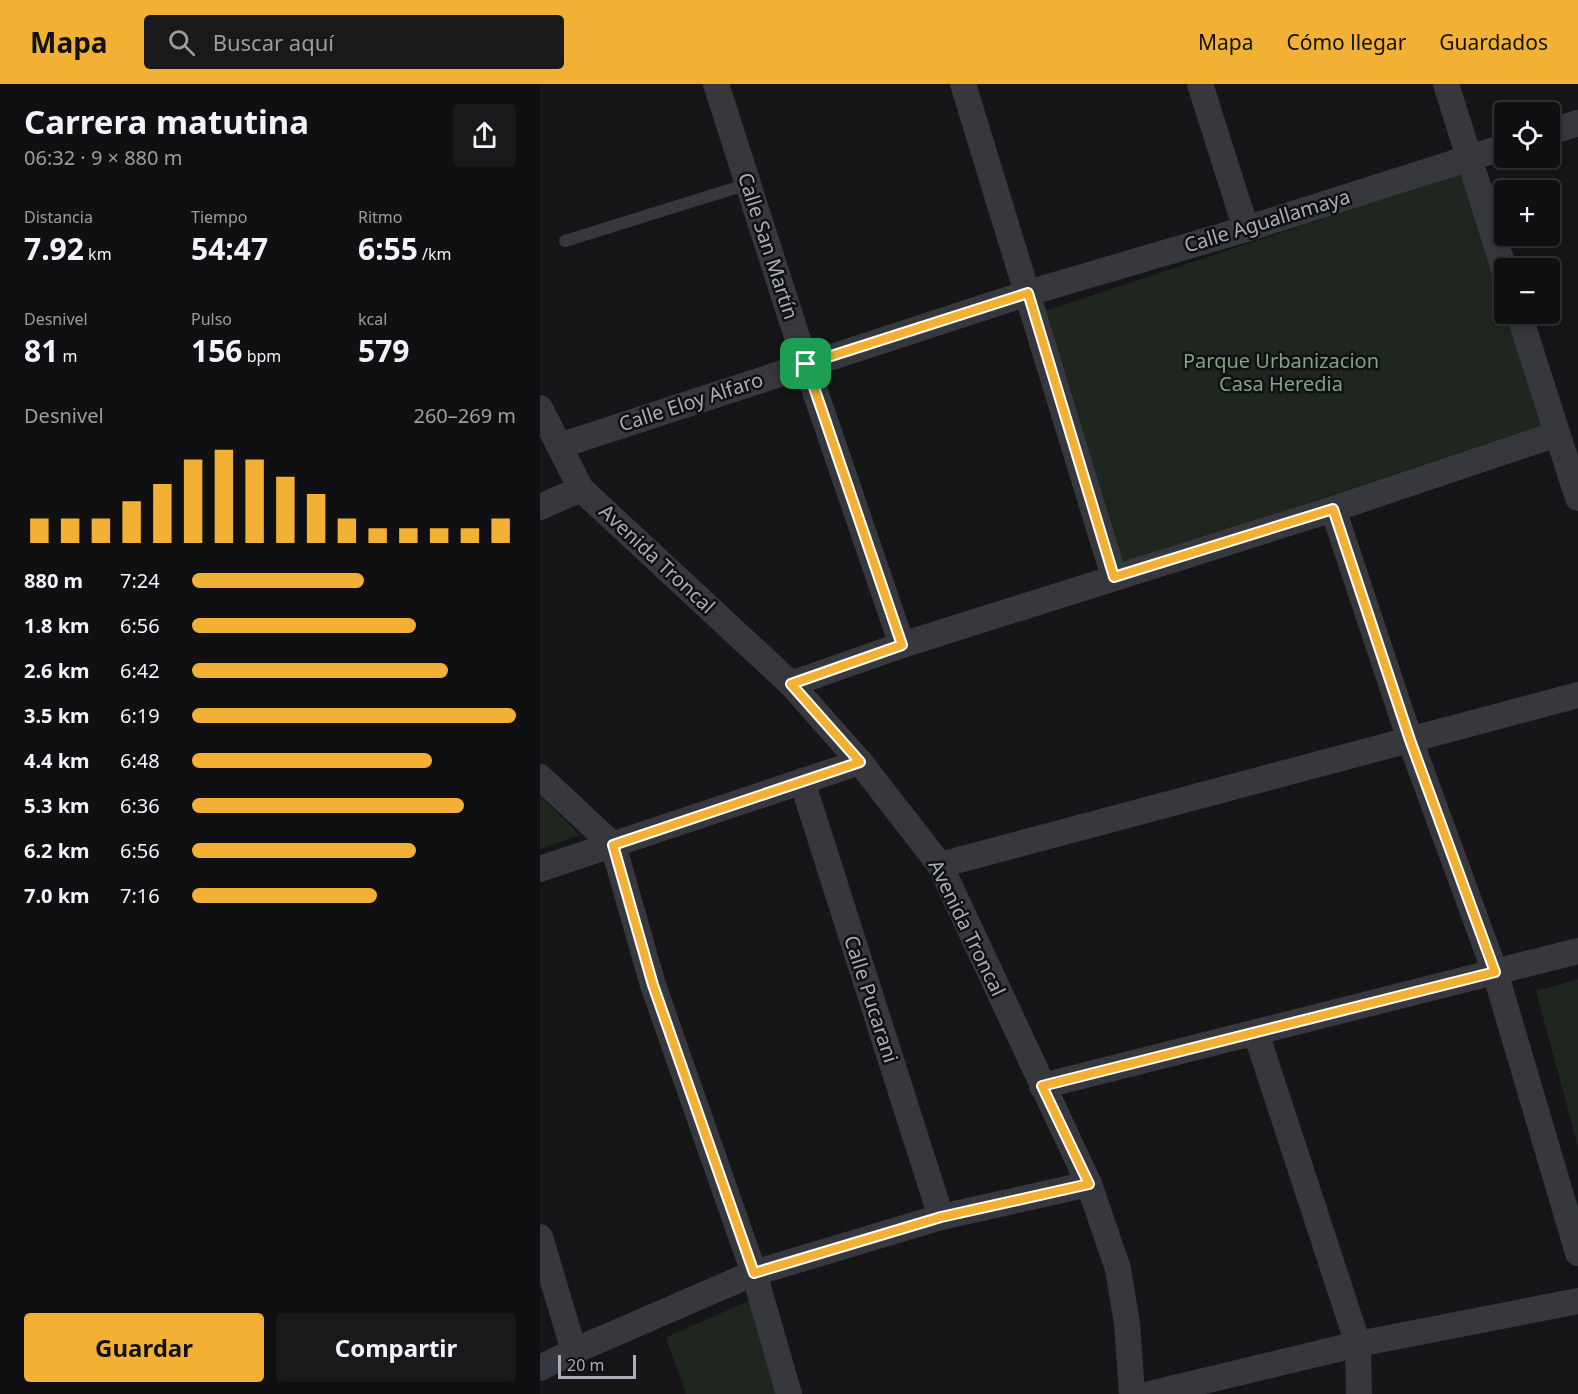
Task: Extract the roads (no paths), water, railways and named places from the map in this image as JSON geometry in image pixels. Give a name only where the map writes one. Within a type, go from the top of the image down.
[{"type":"street","name":"Calle San Martín","points":[[717,84],[806,364],[902,645]]},
{"type":"street","points":[[963,84],[1114,577]]},
{"type":"street","points":[[1200,84],[1246,229]]},
{"type":"street","points":[[1446,84],[1501,258]]},
{"type":"street","points":[[1560,129],[1578,123]]},
{"type":"street","name":"Calle Aguallamaya","points":[[1028,293],[1246,229],[1494,150]]},
{"type":"street","name":"Calle Eloy Alfaro","points":[[559,446],[1028,293]]},
{"type":"street","points":[[1522,324],[1578,498]]},
{"type":"street","name":"Avenida Troncal","points":[[540,408],[581,489],[791,684],[860,762],[940,865],[1089,1184],[1118,1269],[1127,1323],[1132,1394]]},
{"type":"street","points":[[791,684],[902,645],[1333,509],[1557,434]]},
{"type":"street","points":[[540,507],[581,489]]},
{"type":"street","points":[[1333,509],[1410,740],[1495,972],[1578,1253]]},
{"type":"street","points":[[940,865],[1578,695]]},
{"type":"street","points":[[540,869],[860,762]]},
{"type":"street","points":[[540,777],[613,845],[653,985],[754,1273],[789,1394]]},
{"type":"street","name":"Calle Pucarani","points":[[802,781],[941,1217]]},
{"type":"street","points":[[1042,1086],[1578,951]]},
{"type":"street","points":[[1256,1033],[1358,1344],[1359,1394]]},
{"type":"street","points":[[540,1368],[754,1273],[941,1217],[1089,1184]]},
{"type":"street","points":[[540,1237],[574,1351]]},
{"type":"street","points":[[1150,1394],[1358,1344],[1578,1301]]},
{"type":"lane","points":[[565,241],[748,184]]},
{"type":"park label","name":"Parque Urbanizacion Casa Heredia","points":[[1281,372]]}]
